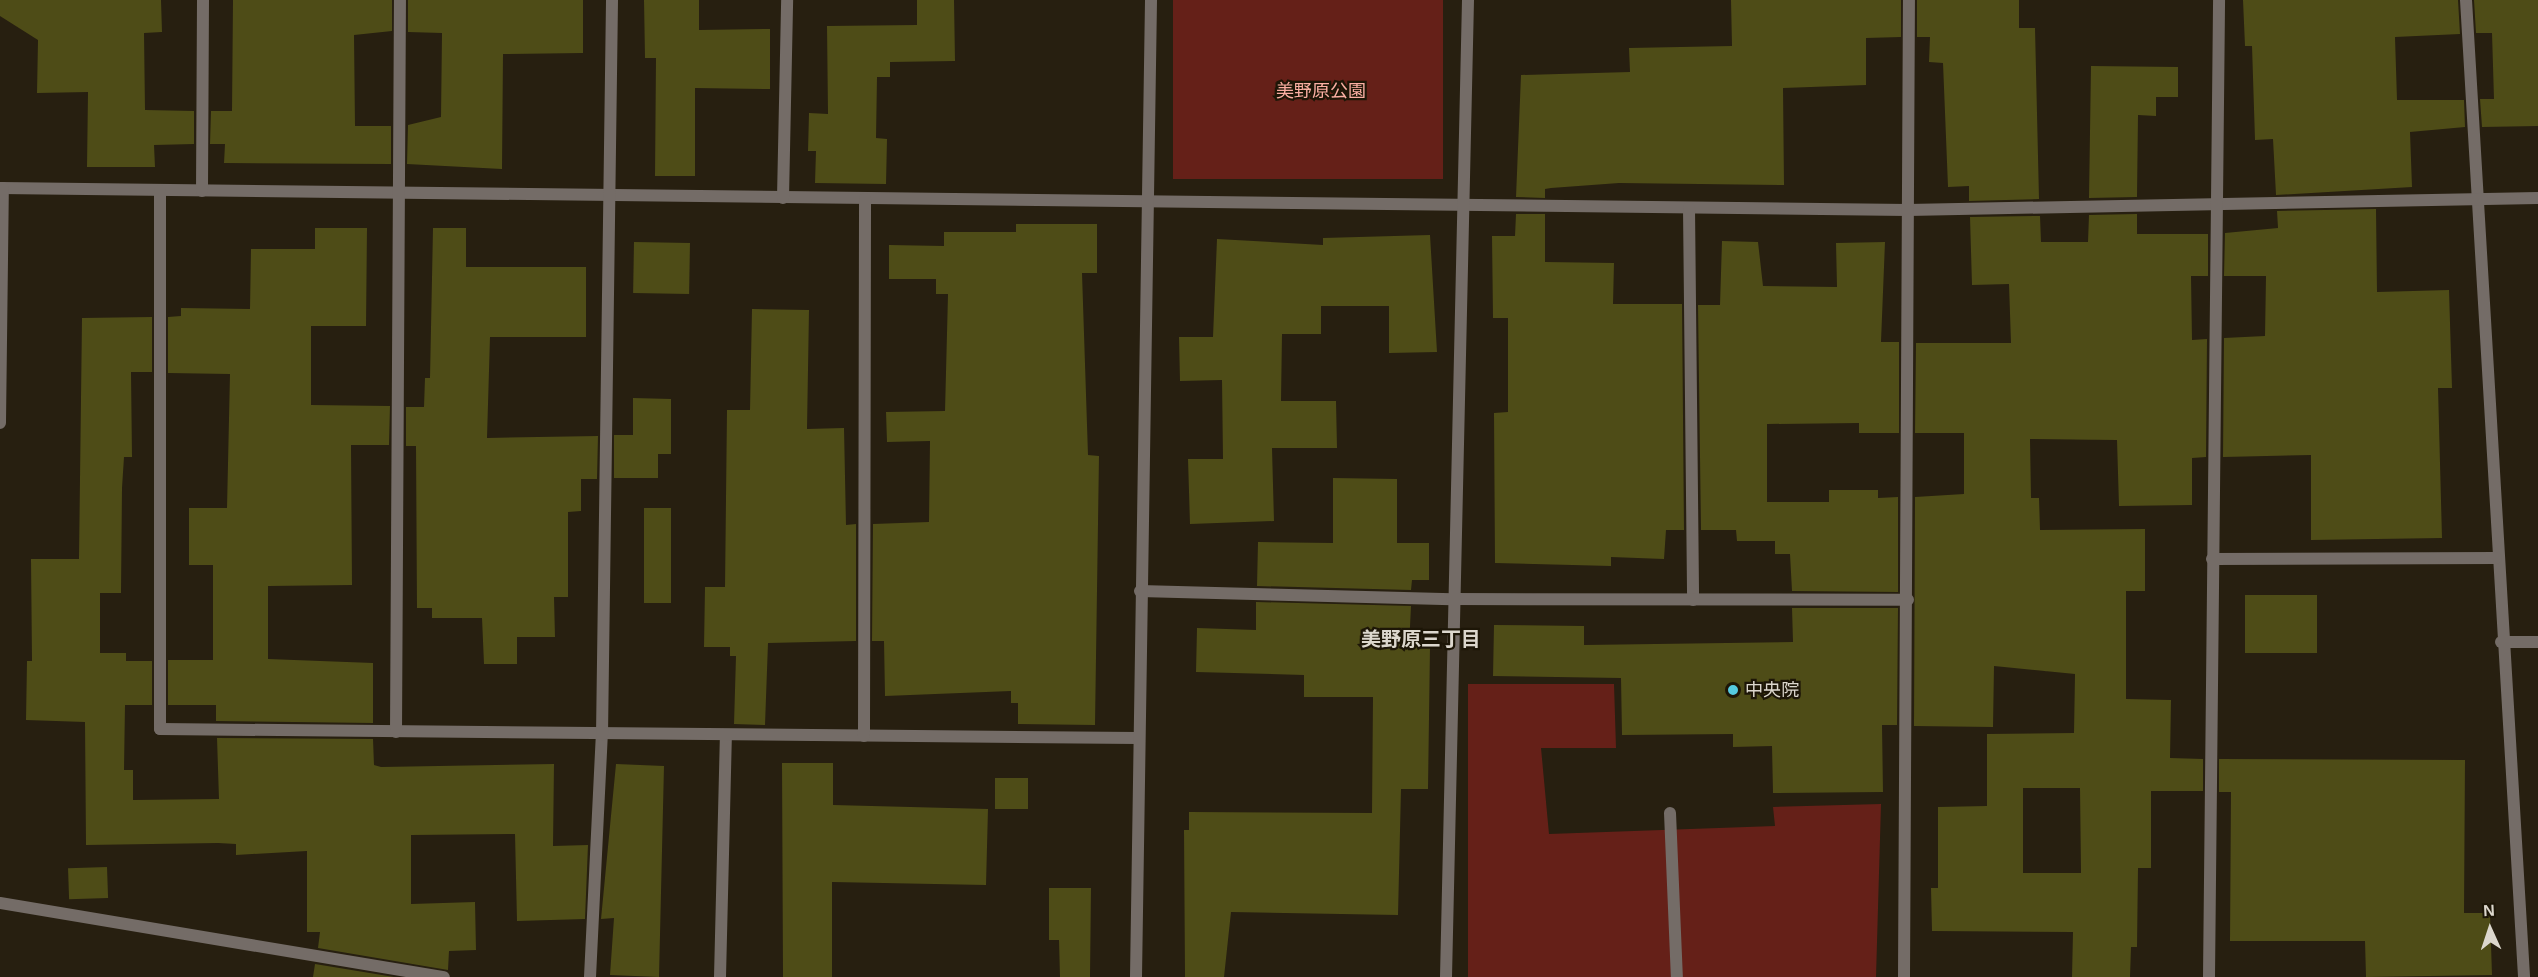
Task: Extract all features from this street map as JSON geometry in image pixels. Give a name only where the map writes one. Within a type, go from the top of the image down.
[{"type":"street","points":[[202,191],[203,0]]},
{"type":"street","points":[[396,732],[402,193],[400,0]]},
{"type":"street","points":[[590,977],[602,735],[612,0]]},
{"type":"street","points":[[783,198],[787,0]]},
{"type":"street","points":[[1136,977],[1140,591],[1151,0]]},
{"type":"street","points":[[1446,977],[1452,599],[1468,0]]},
{"type":"street","points":[[1904,977],[1908,600],[1909,0]]},
{"type":"street","points":[[2209,977],[2212,560],[2221,202],[2219,0]]},
{"type":"street","points":[[2466,0],[2496,558],[2524,977]]},
{"type":"street","points":[[0,423],[2,188],[1908,210],[2221,202],[2538,198]]},
{"type":"street","points":[[160,191],[160,729],[602,735],[1138,738]]},
{"type":"street","points":[[864,736],[865,199]]},
{"type":"street","points":[[1689,208],[1693,600]]},
{"type":"street","points":[[2212,560],[2496,558]]},
{"type":"street","points":[[1140,591],[1452,599],[1908,600]]},
{"type":"street","points":[[2501,642],[2538,642]]},
{"type":"street","points":[[720,977],[726,736]]},
{"type":"street","points":[[1670,813],[1677,977]]},
{"type":"street","points":[[0,903],[444,977]]},
{"type":"green space","name":"美野原公園","points":[[1173,0],[1443,0],[1443,179],[1173,179]]},
{"type":"green space","points":[[1468,684],[1614,684],[1616,748],[1541,748],[1549,834],[1775,826],[1773,807],[1881,804],[1876,977],[1468,977]]},
{"type":"building","points":[[0,0],[161,0],[162,32],[144,33],[145,110],[194,111],[194,144],[154,145],[155,167],[87,167],[88,92],[37,93],[38,40],[0,16]]},
{"type":"building","points":[[233,0],[392,0],[392,31],[354,35],[355,126],[391,126],[391,164],[224,163],[225,144],[210,144],[211,111],[232,111]]},
{"type":"building","points":[[408,0],[583,0],[583,53],[503,54],[502,169],[407,164],[408,125],[441,117],[442,33],[408,32]]},
{"type":"building","points":[[644,0],[699,0],[699,30],[770,29],[770,89],[695,88],[695,176],[655,176],[656,58],[645,58]]},
{"type":"building","points":[[917,0],[954,0],[955,61],[890,62],[890,77],[877,77],[876,138],[887,139],[886,184],[815,183],[816,151],[808,151],[809,113],[828,114],[827,26],[917,25]]},
{"type":"building","points":[[1731,0],[1901,0],[1901,37],[1866,38],[1866,85],[1783,88],[1784,185],[1619,183],[1545,189],[1545,198],[1516,197],[1521,75],[1630,72],[1629,48],[1732,46]]},
{"type":"building","points":[[1917,0],[2019,0],[2019,28],[2035,28],[2039,199],[1969,201],[1969,186],[1948,187],[1943,63],[1929,62],[1930,37],[1917,37]]},
{"type":"building","points":[[2243,0],[2458,0],[2460,34],[2395,37],[2397,100],[2464,100],[2465,127],[2410,132],[2412,187],[2276,195],[2273,139],[2255,140],[2252,46],[2245,46]]},
{"type":"building","points":[[2474,0],[2538,0],[2538,126],[2482,127],[2480,99],[2494,99],[2492,33],[2476,33]]},
{"type":"building","points":[[2091,66],[2178,67],[2178,97],[2156,97],[2156,116],[2138,115],[2137,197],[2089,198]]},
{"type":"building","points":[[2376,209],[2377,292],[2449,290],[2452,388],[2438,388],[2442,538],[2311,540],[2311,455],[2223,457],[2224,338],[2265,336],[2266,276],[2224,276],[2225,233],[2278,228],[2277,211]]},
{"type":"building","points":[[1516,214],[1545,214],[1545,262],[1614,263],[1613,304],[1682,304],[1684,530],[1666,530],[1664,559],[1611,557],[1611,566],[1495,563],[1494,413],[1508,412],[1508,318],[1493,318],[1492,236],[1515,236]]},
{"type":"building","points":[[2137,214],[2137,234],[2208,234],[2208,276],[2191,276],[2192,340],[2207,339],[2206,457],[2192,458],[2192,505],[2119,506],[2117,440],[2030,439],[2031,498],[2039,498],[2040,530],[2145,529],[2145,591],[2126,591],[2126,699],[2171,700],[2170,758],[2203,759],[2203,791],[2151,791],[2151,868],[2138,868],[2137,947],[2131,947],[2130,977],[2072,977],[2073,932],[1932,931],[1931,888],[1938,888],[1938,807],[1987,806],[1987,734],[2074,733],[2075,674],[1994,666],[1993,727],[1914,726],[1915,497],[1964,494],[1964,433],[1915,433],[1916,343],[2011,343],[2009,284],[1972,285],[1970,217],[2040,216],[2041,242],[2088,242],[2089,215]],"holes":[[[2023,788],[2080,788],[2081,873],[2023,873]]]},
{"type":"building","points":[[1016,224],[1097,224],[1097,273],[1082,273],[1088,455],[1099,456],[1095,725],[1018,724],[1018,703],[1011,703],[1011,691],[885,696],[884,641],[872,641],[873,524],[929,522],[930,441],[887,442],[886,412],[945,411],[948,294],[936,294],[936,279],[889,279],[889,245],[944,246],[944,232],[1016,232]]},
{"type":"building","points":[[315,228],[367,228],[366,326],[311,326],[311,405],[390,406],[389,445],[351,445],[352,585],[268,586],[268,659],[373,663],[373,723],[216,721],[216,705],[168,705],[168,660],[213,660],[213,565],[189,565],[189,508],[227,508],[230,374],[168,373],[168,317],[181,316],[181,308],[250,309],[251,249],[315,249]]},
{"type":"building","points":[[433,228],[466,228],[466,267],[586,267],[586,337],[490,337],[487,438],[598,436],[597,479],[581,479],[581,511],[568,512],[568,597],[554,597],[555,637],[517,637],[517,664],[484,664],[482,618],[432,618],[432,608],[417,608],[416,446],[406,446],[406,407],[424,407],[425,378],[430,378]]},
{"type":"building","points":[[1430,235],[1437,352],[1389,353],[1389,306],[1321,306],[1321,334],[1282,334],[1281,401],[1336,401],[1337,448],[1272,448],[1274,521],[1190,524],[1188,459],[1223,459],[1222,380],[1180,381],[1179,337],[1213,337],[1217,239],[1323,245],[1323,238]]},
{"type":"building","points":[[1722,241],[1758,242],[1763,286],[1837,287],[1836,243],[1885,242],[1881,342],[1899,342],[1899,433],[1859,433],[1859,423],[1767,424],[1767,502],[1829,502],[1829,490],[1878,490],[1878,498],[1898,497],[1898,592],[1792,591],[1790,554],[1775,554],[1775,541],[1737,541],[1736,530],[1701,530],[1698,305],[1720,305]]},
{"type":"building","points":[[634,242],[690,243],[689,294],[633,293]]},
{"type":"building","points":[[752,309],[809,310],[807,429],[844,428],[846,525],[856,524],[856,641],[768,643],[765,725],[734,724],[736,656],[730,656],[730,647],[704,647],[705,587],[725,587],[727,410],[750,410]]},
{"type":"building","points":[[152,317],[152,372],[131,372],[132,457],[124,457],[121,593],[100,593],[100,653],[126,653],[126,661],[152,661],[152,705],[125,705],[124,770],[133,770],[133,800],[219,799],[217,738],[373,739],[374,765],[381,767],[554,764],[553,846],[588,845],[585,919],[517,921],[515,834],[411,835],[411,904],[475,902],[476,950],[449,951],[448,970],[318,948],[320,932],[307,932],[307,851],[236,855],[236,844],[86,845],[85,722],[26,720],[27,661],[32,661],[31,559],[79,559],[82,318]]},
{"type":"building","points":[[633,398],[671,399],[671,454],[658,454],[658,478],[614,478],[614,435],[633,435]]},
{"type":"building","points":[[1333,478],[1397,479],[1397,543],[1429,543],[1429,580],[1412,580],[1411,590],[1257,586],[1258,542],[1333,543]]},
{"type":"building","points":[[644,508],[671,508],[671,603],[644,603]]},
{"type":"building","points":[[2245,595],[2317,595],[2317,653],[2245,653]]},
{"type":"building","points":[[1256,602],[1411,606],[1409,647],[1430,647],[1428,789],[1401,789],[1398,915],[1231,912],[1224,977],[1185,977],[1184,830],[1189,830],[1189,812],[1372,813],[1373,697],[1304,697],[1304,675],[1196,672],[1197,628],[1256,630]]},
{"type":"building","points":[[1792,608],[1898,608],[1897,725],[1882,725],[1883,792],[1773,793],[1772,746],[1733,747],[1733,734],[1622,735],[1621,678],[1493,676],[1494,625],[1584,626],[1584,645],[1793,642]]},
{"type":"building","points":[[2219,759],[2465,760],[2464,913],[2490,913],[2492,975],[2366,977],[2365,941],[2230,941],[2231,792],[2219,792]]},
{"type":"building","points":[[782,763],[833,763],[833,805],[988,809],[986,885],[832,882],[832,977],[783,977]]},
{"type":"building","points":[[616,764],[664,766],[659,977],[610,975],[614,918],[601,919]]},
{"type":"building","points":[[995,778],[1028,778],[1028,809],[995,809]]},
{"type":"building","points":[[107,867],[108,898],[69,899],[68,868]]},
{"type":"building","points":[[1049,888],[1091,888],[1090,977],[1060,977],[1059,940],[1049,940]]},
{"type":"building","points":[[315,964],[394,977],[313,977]]},
{"type":"place","name":"中央院","points":[[1733,690]]},
{"type":"district","name":"美野原三丁目","points":[[1421,639]]}]
